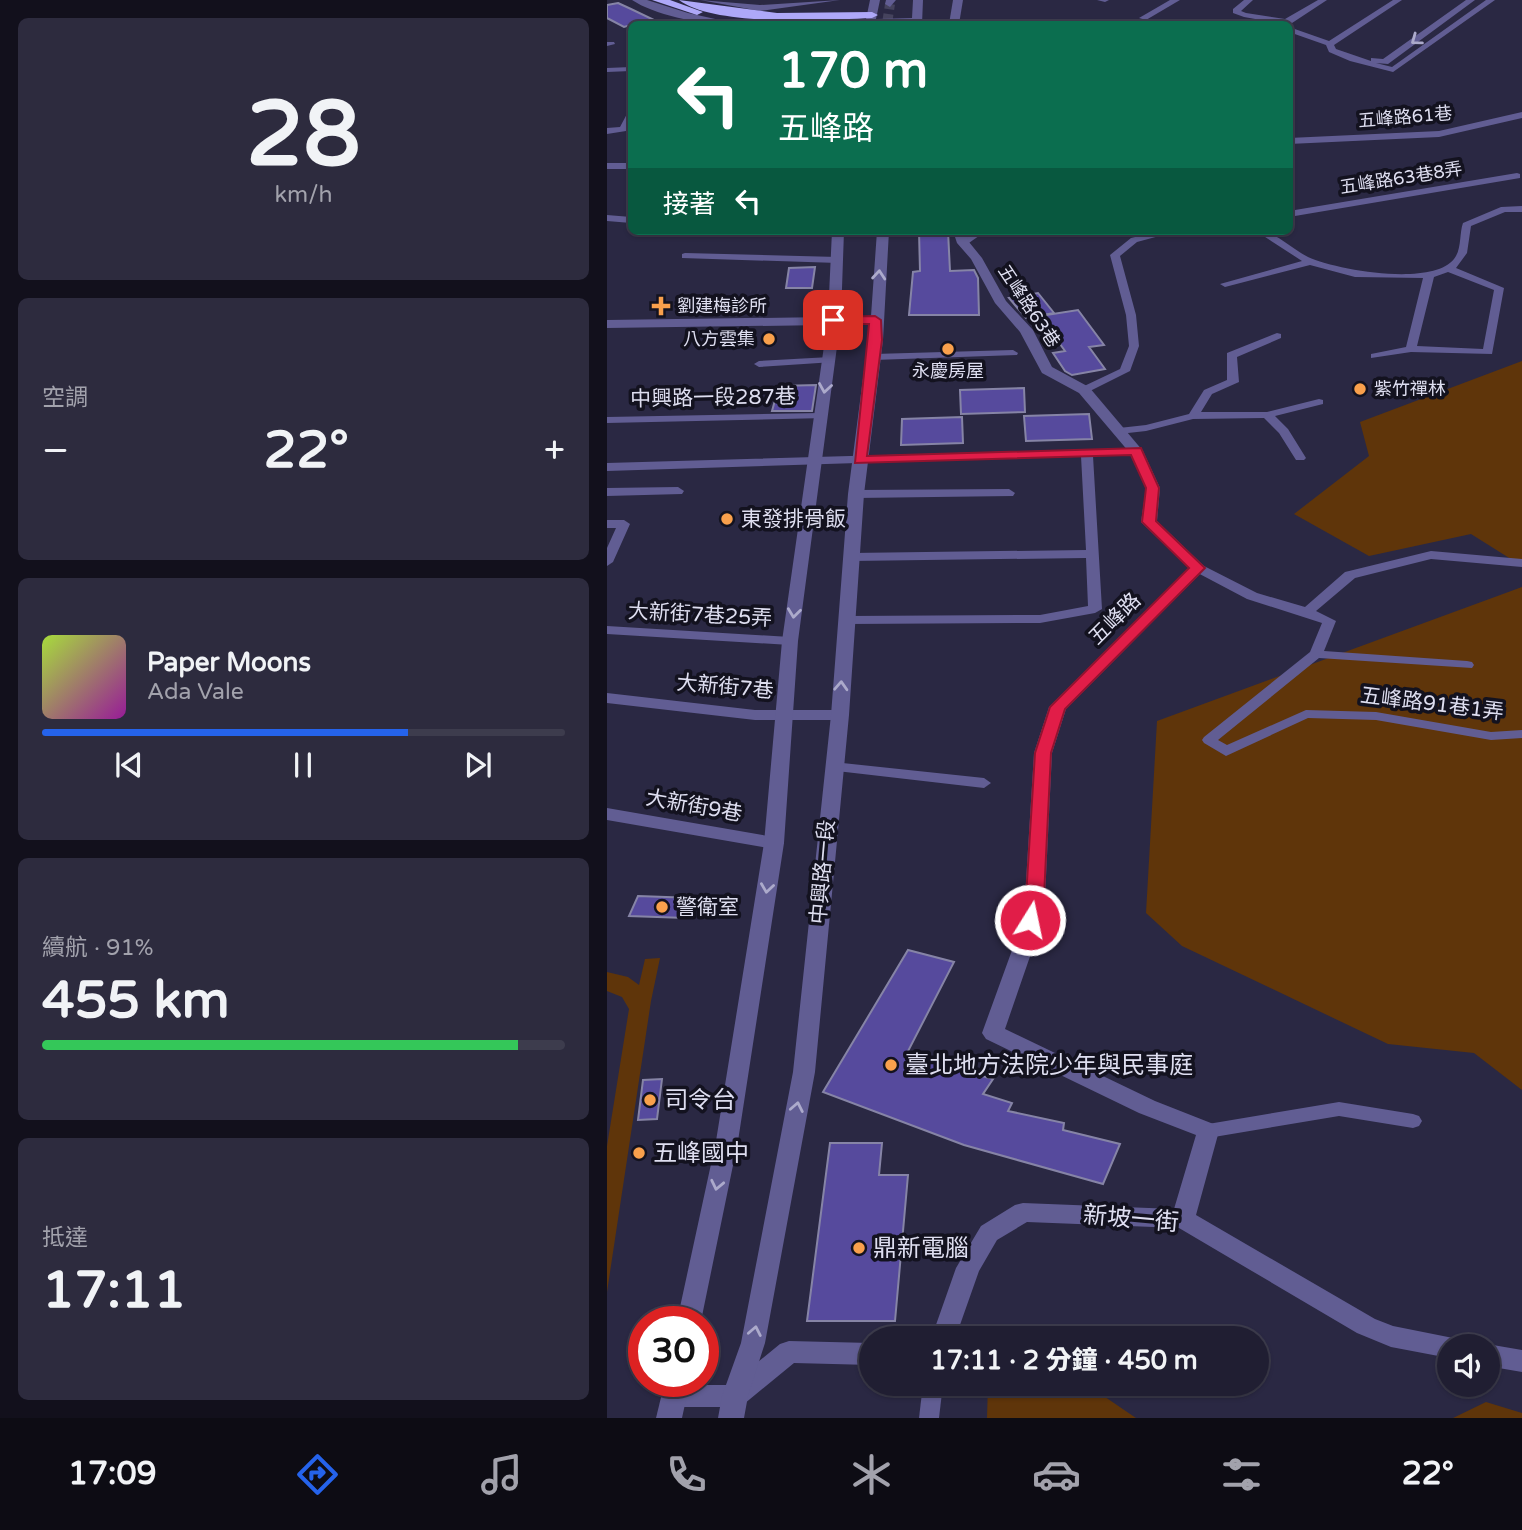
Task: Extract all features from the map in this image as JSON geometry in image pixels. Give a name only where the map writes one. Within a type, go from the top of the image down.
[{"type":"highway","points":[[658,0],[696,12],[748,21]]},
{"type":"highway","points":[[685,0],[729,10],[870,20]]},
{"type":"highway","points":[[729,10],[783,11],[850,0]]},
{"type":"highway","points":[[696,12],[773,21],[870,20]]},
{"type":"street","points":[[637,0],[686,16],[715,21]]},
{"type":"street","points":[[705,0],[760,8],[835,0]]},
{"type":"street","points":[[875,0],[870,20],[918,20],[918,0]]},
{"type":"street","points":[[954,21],[958,0]]},
{"type":"street","points":[[692,1306],[727,1140],[774,843],[790,641],[830,360],[839,235]]},
{"type":"street","name":"中興路一段","points":[[733,1407],[753,1343],[804,1072],[840,715],[856,494],[874,358],[883,235]]},
{"type":"street","name":"五峰路63巷","points":[[961,237],[1001,303],[1026,330],[1047,370],[1084,390],[1136,451]]},
{"type":"street","points":[[607,324],[875,320]]},
{"type":"street","points":[[1136,451],[1153,488],[1149,522],[1198,568]]},
{"type":"street","name":"五峰路","points":[[1198,568],[1058,707],[1043,753],[1035,897],[1025,942],[993,1033],[1147,1107],[1208,1130]]},
{"type":"street","name":"大新街7巷","points":[[607,698],[783,715],[840,715]]},
{"type":"street","name":"大新街9巷","points":[[607,814],[774,843]]},
{"type":"street","points":[[1183,1219],[1208,1130]]},
{"type":"street","name":"新坡一街","points":[[947,1326],[968,1268],[989,1233],[1023,1212],[1183,1219],[1366,1326],[1390,1336],[1437,1345]]},
{"type":"street","points":[[673,1398],[733,1407],[788,1352],[859,1354]]},
{"type":"street","points":[[1500,1357],[1522,1361]]},
{"type":"lane","points":[[1234,0],[1247,1]]},
{"type":"lane","points":[[1293,21],[1323,0]]},
{"type":"lane","points":[[1330,44],[1398,0]]},
{"type":"lane","points":[[1339,53],[1385,62],[1471,0]]},
{"type":"lane","points":[[1293,28],[1330,44],[1339,53],[1393,71],[1491,0]]},
{"type":"lane","points":[[1143,18],[1171,1]]},
{"type":"lane","points":[[1247,1],[1236,11],[1270,21]]},
{"type":"lane","points":[[607,70],[628,69]]},
{"type":"lane","name":"五峰路61巷","points":[[1293,141],[1439,134],[1522,115]]},
{"type":"lane","points":[[607,131],[627,129]]},
{"type":"lane","points":[[607,166],[628,166]]},
{"type":"lane","name":"五峰路63巷8弄","points":[[1293,213],[1517,176]]},
{"type":"lane","points":[[1451,270],[1466,252],[1466,225],[1504,209],[1522,209]]},
{"type":"lane","points":[[607,218],[628,220]]},
{"type":"lane","points":[[1084,390],[1125,372],[1134,346],[1131,315],[1115,255],[1134,240],[1156,235]]},
{"type":"lane","points":[[1267,235],[1310,262],[1331,270],[1375,277],[1429,275],[1451,270],[1499,288],[1488,352],[1411,349],[1375,356]]},
{"type":"lane","points":[[685,256],[838,260]]},
{"type":"lane","points":[[1225,285],[1310,262]]},
{"type":"lane","points":[[1411,349],[1429,275]]},
{"type":"lane","points":[[1193,416],[1208,392],[1233,382],[1231,355],[1277,336]]},
{"type":"lane","points":[[874,358],[1013,353]]},
{"type":"lane","points":[[759,364],[830,360]]},
{"type":"lane","points":[[1119,431],[1146,428],[1193,416],[1267,415],[1319,402]]},
{"type":"lane","points":[[1267,415],[1284,431],[1300,458]]},
{"type":"lane","name":"中興路一段287巷","points":[[607,420],[821,416]]},
{"type":"lane","points":[[678,491],[607,492],[610,467],[1136,451]]},
{"type":"lane","points":[[847,620],[1040,619],[1095,609],[1087,453]]},
{"type":"lane","points":[[856,494],[1009,493]]},
{"type":"lane","points":[[607,524],[624,524],[607,562]]},
{"type":"lane","points":[[851,557],[1092,554]]},
{"type":"lane","points":[[1198,568],[1252,596],[1307,612],[1350,575],[1431,555],[1522,563]]},
{"type":"lane","name":"五峰路91巷1弄","points":[[1307,612],[1329,621],[1316,654],[1209,740],[1227,751],[1306,715],[1376,716],[1491,736],[1522,734]]},
{"type":"lane","name":"大新街7巷25弄","points":[[607,631],[790,641]]},
{"type":"lane","points":[[1316,654],[1467,665]]},
{"type":"lane","points":[[833,767],[984,783]]},
{"type":"lane","points":[[1208,1130],[1339,1110],[1413,1121]]},
{"type":"lane","points":[[929,1418],[932,1396]]},
{"type":"shaded area","points":[[1522,361],[1522,566],[1471,534],[1369,556],[1294,514],[1369,456],[1360,422]]},
{"type":"shaded area","points":[[1522,587],[1522,1090],[1474,1053],[1388,1044],[1182,946],[1146,913],[1157,721]]},
{"type":"shaded area","points":[[660,958],[651,1001],[607,1292],[607,1146],[629,1009],[622,997],[607,991],[607,972],[628,977],[639,985],[645,959]]},
{"type":"shaded area","points":[[988,1396],[1104,1396],[1136,1418],[987,1418]]},
{"type":"shaded area","points":[[1486,1402],[1522,1413],[1522,1418],[1453,1418]]},
{"type":"building","points":[[618,3],[652,19],[628,21],[628,26],[624,27],[607,18],[607,5]]},
{"type":"building","points":[[919,235],[948,235],[950,271],[974,270],[978,278],[979,315],[909,315],[913,272],[920,271]]},
{"type":"building","points":[[815,267],[812,288],[786,288],[789,268]]},
{"type":"building","points":[[1038,293],[1054,313],[1026,318],[1009,298]]},
{"type":"building","points":[[1078,310],[1104,345],[1089,347],[1105,369],[1072,375],[1065,371],[1053,353],[1065,351],[1040,316]]},
{"type":"building","points":[[816,385],[812,411],[772,411],[779,386]]},
{"type":"building","points":[[1024,388],[1025,412],[961,414],[960,390]]},
{"type":"building","points":[[1089,414],[1092,439],[1026,441],[1024,416]]},
{"type":"building","points":[[962,417],[963,443],[901,445],[902,419]]},
{"type":"building","name":"警衛室","points":[[638,896],[693,898],[686,918],[629,916]]},
{"type":"building","name":"臺北地方法院少年與民事庭","points":[[908,950],[954,962],[906,1055],[993,1079],[983,1094],[1012,1103],[1008,1111],[1064,1123],[1063,1130],[1120,1144],[1103,1184],[964,1145],[823,1092]]},
{"type":"building","name":"司令台","points":[[662,1079],[657,1119],[638,1120],[643,1080]]},
{"type":"building","name":"鼎新電腦","points":[[830,1143],[882,1143],[879,1175],[908,1175],[895,1321],[807,1321]]},
{"type":"tunnel","points":[[887,21],[890,4]]},
{"type":"place","name":"劉建梅診所","points":[[661,306]]},
{"type":"place","name":"八方雲集","points":[[769,339]]},
{"type":"place","name":"永慶房屋","points":[[948,349]]},
{"type":"place","name":"紫竹禪林","points":[[1360,389]]},
{"type":"place","name":"東發排骨飯","points":[[727,519]]},
{"type":"place","name":"警衛室","points":[[662,907]]},
{"type":"place","name":"臺北地方法院少年與民事庭","points":[[891,1065]]},
{"type":"place","name":"司令台","points":[[650,1100]]},
{"type":"place","name":"五峰國中","points":[[639,1153]]},
{"type":"place","name":"鼎新電腦","points":[[859,1248]]},
{"type":"route","points":[[833,320],[875,320],[876,340],[860,461],[1136,451],[1153,488],[1149,522],[1198,568],[1058,707],[1043,753],[1035,897],[1030,920]]}]
